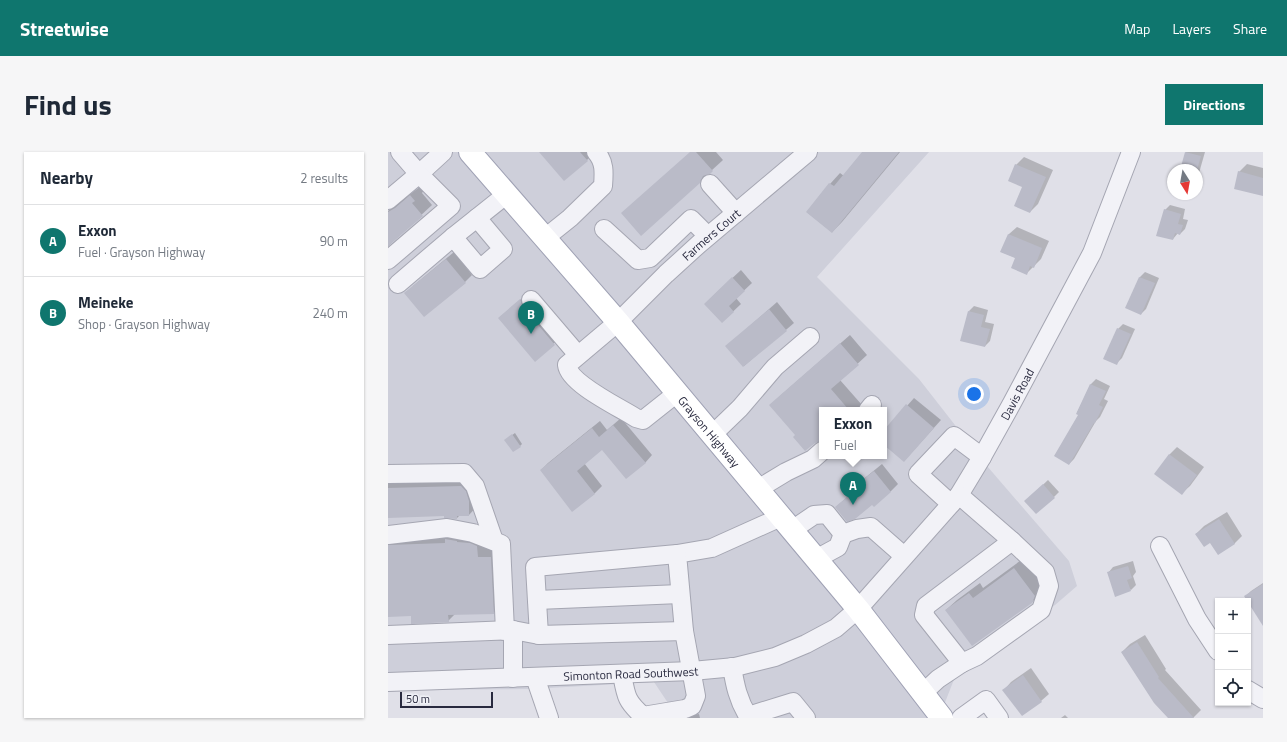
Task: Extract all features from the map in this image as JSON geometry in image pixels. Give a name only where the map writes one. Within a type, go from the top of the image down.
[{"type":"main road","name":"Grayson Highway","points":[[470,152],[618,322],[758,489],[858,609],[942,718]]},
{"type":"street","points":[[388,155],[391,152]]},
{"type":"street","points":[[388,260],[451,206],[419,174],[400,152]]},
{"type":"street","points":[[388,200],[443,152]]},
{"type":"street","points":[[545,238],[570,218],[603,186],[604,169],[600,156],[596,152]]},
{"type":"street","name":"Farmers Court","points":[[677,392],[643,420],[590,391],[570,373],[567,365],[618,322],[666,274],[708,236],[808,152]]},
{"type":"street","name":"Davis Road","points":[[858,609],[955,500],[982,457],[1092,253],[1131,152]]},
{"type":"street","points":[[710,184],[736,213]]},
{"type":"street","points":[[398,284],[506,194]]},
{"type":"street","points":[[453,237],[480,269],[503,249],[477,218]]},
{"type":"street","points":[[604,228],[638,260],[650,258],[691,219],[708,236]]},
{"type":"street","points":[[650,258],[666,274]]},
{"type":"street","points":[[531,300],[578,355]]},
{"type":"street","points":[[712,435],[740,408],[776,367],[810,337]]},
{"type":"street","points":[[982,457],[954,436],[918,474],[1012,541],[1045,572],[1049,586],[1029,613],[1006,629],[1002,639]]},
{"type":"street","points":[[758,489],[819,454]]},
{"type":"street","points":[[388,474],[464,473],[475,486],[494,541]]},
{"type":"street","points":[[540,635],[535,567],[677,554],[712,548],[814,515],[827,514],[843,534]]},
{"type":"street","points":[[388,535],[447,528],[473,533],[501,544],[513,678]]},
{"type":"street","points":[[816,559],[838,547],[843,534],[857,529],[871,528],[904,556]]},
{"type":"street","points":[[962,664],[924,615],[926,606],[1012,541]]},
{"type":"street","points":[[1160,546],[1197,619],[1215,646]]},
{"type":"street","points":[[622,674],[626,695],[632,706],[643,716],[685,709],[696,712],[696,696],[684,631],[677,554]]},
{"type":"street","points":[[537,600],[680,594]]},
{"type":"street","name":"Simonton Road Southwest","points":[[388,682],[692,671],[732,667],[775,657],[806,644],[836,628],[858,609]]},
{"type":"street","points":[[923,693],[938,679],[977,656],[1041,610],[1029,613]]},
{"type":"street","points":[[388,635],[509,631],[540,635],[684,631]]},
{"type":"street","points":[[732,667],[735,687],[748,716],[793,702],[806,718]]},
{"type":"street","points":[[535,677],[549,718]]},
{"type":"street","points":[[1251,692],[1263,699]]},
{"type":"street","points":[[961,718],[986,700],[999,718]]},
{"type":"shaded area","points":[[388,152],[929,152],[817,277],[919,379],[987,466],[1069,561],[1077,586],[1055,605],[955,677],[942,710],[946,718],[678,718],[654,682],[531,689],[388,690]]},
{"type":"building","points":[[539,152],[580,152],[588,161],[564,181]]},
{"type":"building","points":[[690,152],[696,152],[713,171],[710,174],[703,176],[700,183],[641,236],[621,213]]},
{"type":"building","points":[[862,152],[899,152],[832,233],[806,212],[829,183],[834,186]]},
{"type":"building","points":[[1185,152],[1201,156],[1199,164],[1182,164]]},
{"type":"building","points":[[1015,164],[1046,177],[1030,213],[1014,206],[1022,187],[1008,181]]},
{"type":"building","points":[[1238,171],[1263,178],[1263,196],[1234,189]]},
{"type":"building","points":[[410,195],[415,201],[412,203],[423,216],[388,246],[388,212]]},
{"type":"building","points":[[1164,209],[1181,214],[1178,224],[1183,225],[1180,235],[1175,233],[1173,240],[1156,236]]},
{"type":"building","points":[[1008,234],[1042,248],[1034,268],[1030,266],[1027,275],[1011,268],[1015,258],[1000,252]]},
{"type":"building","points":[[446,259],[466,283],[424,317],[404,293]]},
{"type":"building","points":[[732,277],[745,291],[729,306],[734,312],[722,323],[704,304]]},
{"type":"building","points":[[1139,277],[1155,283],[1141,315],[1125,308]]},
{"type":"building","points":[[520,299],[523,307],[555,345],[535,362],[498,318]]},
{"type":"building","points":[[769,309],[787,331],[743,367],[725,346]]},
{"type":"building","points":[[968,311],[984,315],[981,327],[990,329],[985,347],[960,341]]},
{"type":"building","points":[[1117,328],[1131,334],[1117,365],[1103,359]]},
{"type":"building","points":[[840,343],[859,365],[831,389],[846,407],[819,407],[819,442],[815,443],[805,451],[793,437],[795,435],[769,405]]},
{"type":"building","points":[[1090,384],[1106,391],[1099,405],[1103,407],[1069,465],[1054,456],[1078,415],[1076,414]]},
{"type":"building","points":[[906,404],[934,428],[904,462],[887,448],[887,426]]},
{"type":"building","points":[[613,425],[646,463],[626,479],[602,450],[577,471],[595,494],[572,512],[540,470],[592,428],[599,437]]},
{"type":"building","points":[[512,434],[521,447],[513,452],[504,440]]},
{"type":"building","points":[[1169,454],[1197,475],[1182,495],[1154,474]]},
{"type":"building","points":[[874,471],[891,492],[874,507],[872,505],[855,519],[847,522],[835,507],[859,487],[857,484]]},
{"type":"building","points":[[1043,484],[1055,498],[1036,514],[1024,501]]},
{"type":"building","points":[[461,486],[466,491],[469,501],[469,516],[457,516],[457,519],[444,518],[444,516],[388,518],[388,488]]},
{"type":"building","points":[[1219,519],[1235,544],[1218,555],[1210,543],[1204,547],[1195,534]]},
{"type":"building","points":[[445,539],[470,543],[477,546],[478,557],[491,557],[494,614],[448,615],[449,622],[411,624],[411,616],[388,617],[388,545],[445,543]]},
{"type":"building","points":[[1128,566],[1132,578],[1127,580],[1131,591],[1115,597],[1107,572]]},
{"type":"building","points":[[1014,568],[1035,596],[1032,603],[972,646],[945,610],[969,593],[973,598]]},
{"type":"building","points":[[1263,584],[1263,626],[1251,607],[1251,598],[1245,598],[1244,596]]},
{"type":"building","points":[[1137,642],[1159,677],[1158,678],[1194,718],[1168,718],[1154,703],[1121,652]]},
{"type":"building","points":[[1023,675],[1042,702],[1022,716],[1002,690]]},
{"type":"place","name":"Meineke","points":[[531,334]]},
{"type":"place","name":"Exxon","points":[[853,505]]}]
